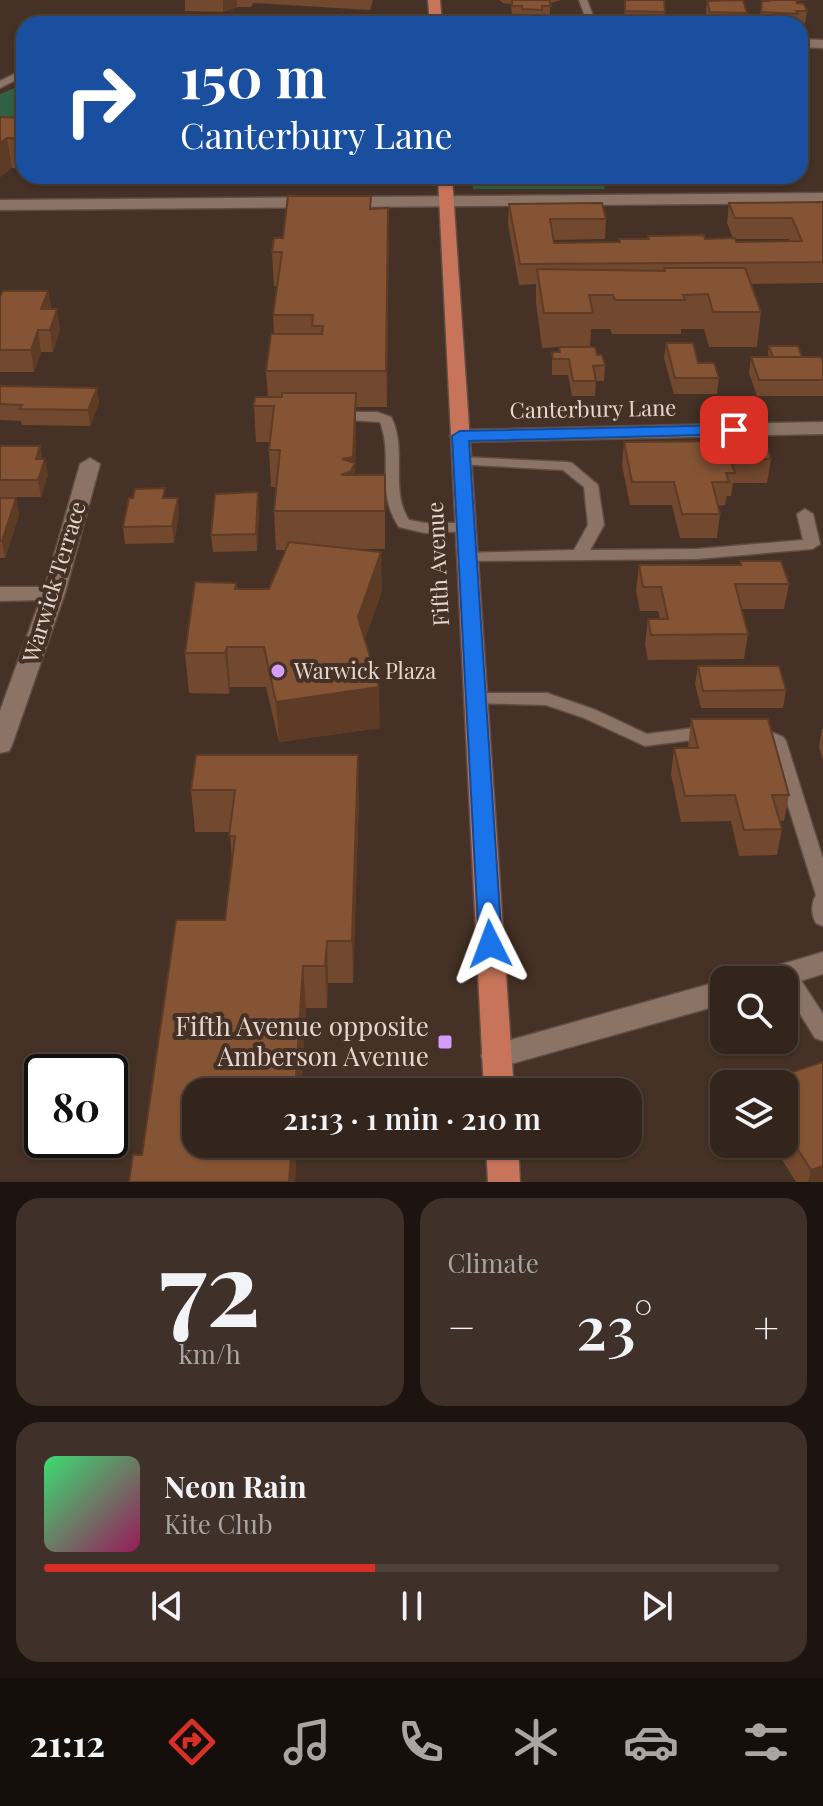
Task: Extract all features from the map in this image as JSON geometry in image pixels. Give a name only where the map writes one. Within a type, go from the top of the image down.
[{"type":"highway","name":"Fifth Avenue","points":[[446,184],[498,1078]]},
{"type":"highway","points":[[503,1158],[504,1182]]},
{"type":"street","points":[[0,205],[823,198]]},
{"type":"street","name":"Canterbury Lane","points":[[460,436],[823,428]]},
{"type":"street","name":"Warwick Terrace","points":[[0,745],[54,593],[90,464]]},
{"type":"street","points":[[0,594],[54,593]]},
{"type":"street","points":[[798,970],[823,963]]},
{"type":"street","points":[[496,1056],[710,996]]},
{"type":"lane","points":[[321,416],[377,416],[386,420],[393,455],[394,506],[398,517],[404,524],[413,526],[466,528]]},
{"type":"lane","points":[[462,461],[567,466],[591,485],[596,525],[579,556]]},
{"type":"lane","points":[[468,556],[697,554],[812,544],[805,514]]},
{"type":"lane","points":[[476,699],[547,699],[590,714],[645,740],[745,727],[777,741],[823,890]]},
{"type":"lane","points":[[823,900],[823,918]]},
{"type":"lane","points":[[798,1003],[823,1032]]},
{"type":"green space","points":[[16,87],[16,130],[0,129],[0,94]]},
{"type":"green space","points":[[473,184],[604,184],[605,189],[473,189]]},
{"type":"building","points":[[512,0],[549,0],[551,6],[542,6],[542,10],[522,9],[522,6],[512,6]]},
{"type":"building","points":[[625,0],[664,0],[665,12],[625,11]]},
{"type":"building","points":[[743,0],[747,13],[710,12],[707,1]]},
{"type":"building","points":[[796,0],[804,4],[807,11],[796,11],[798,14],[761,12],[762,1]]},
{"type":"building","points":[[0,117],[16,118],[16,139],[7,138],[0,143]]},
{"type":"building","points":[[288,196],[371,196],[370,209],[388,208],[386,371],[266,371],[271,334],[322,334],[323,326],[312,326],[313,315],[273,315],[282,252],[272,252],[274,238],[283,238]]},
{"type":"building","points":[[823,202],[823,262],[520,264],[509,204],[602,203],[606,219],[550,219],[554,243],[620,242],[619,239],[649,239],[648,236],[704,235],[705,239],[735,238],[736,242],[802,241],[792,218],[735,218],[729,203]]},
{"type":"building","points":[[664,268],[745,268],[761,312],[713,312],[708,294],[683,295],[685,300],[615,300],[613,295],[589,295],[593,313],[544,313],[537,269],[665,271]]},
{"type":"building","points":[[3,291],[48,291],[41,309],[57,309],[50,330],[38,330],[31,350],[0,350],[0,297]]},
{"type":"building","points":[[666,343],[693,343],[698,363],[714,363],[719,378],[675,378]]},
{"type":"building","points":[[769,346],[798,346],[802,357],[773,357]]},
{"type":"building","points":[[559,347],[595,347],[605,365],[593,366],[596,381],[573,381],[569,359],[553,359],[552,352],[560,352]]},
{"type":"building","points":[[751,357],[821,357],[823,380],[759,380]]},
{"type":"building","points":[[0,386],[97,388],[88,410],[20,409],[22,405],[0,404]]},
{"type":"building","points":[[282,393],[356,393],[353,457],[342,459],[355,463],[351,471],[341,475],[385,475],[385,511],[274,511],[280,450],[269,450],[274,406],[254,406],[255,397],[282,397]]},
{"type":"building","points":[[765,441],[771,459],[730,459],[735,473],[726,473],[729,482],[712,482],[720,514],[682,514],[674,482],[632,482],[624,442]]},
{"type":"building","points":[[0,446],[40,446],[36,459],[45,459],[38,480],[0,480]]},
{"type":"building","points":[[165,488],[163,498],[178,498],[172,526],[123,527],[129,498],[133,498],[135,489]]},
{"type":"building","points":[[258,492],[256,534],[211,535],[215,494]]},
{"type":"building","points":[[0,498],[16,498],[2,541],[0,541]]},
{"type":"building","points":[[289,542],[381,552],[358,617],[379,687],[276,702],[264,647],[227,647],[225,653],[185,653],[195,582],[236,583],[235,589],[269,589]]},
{"type":"building","points":[[740,561],[781,561],[789,584],[735,584],[748,634],[651,635],[648,619],[668,619],[661,587],[643,587],[639,565],[741,565]]},
{"type":"building","points":[[698,666],[779,666],[786,690],[703,691]]},
{"type":"building","points":[[691,719],[768,719],[789,795],[772,795],[782,829],[744,830],[735,795],[685,796],[674,748],[698,748]]},
{"type":"building","points":[[196,755],[358,755],[352,941],[327,941],[325,966],[303,966],[296,1078],[182,1078],[182,1158],[291,1158],[289,1182],[129,1182],[133,1155],[142,1155],[176,920],[225,920],[235,836],[229,836],[235,790],[191,790]]},
{"type":"building","points":[[823,1062],[823,1166],[811,1170],[798,1150],[798,1070]]},
{"type":"place","name":"Warwick Plaza","points":[[278,671]]},
{"type":"place","name":"Fifth Avenue opposite Amberson Avenue","points":[[445,1042]]},
{"type":"route","points":[[490,944],[460,436],[734,430]]}]
